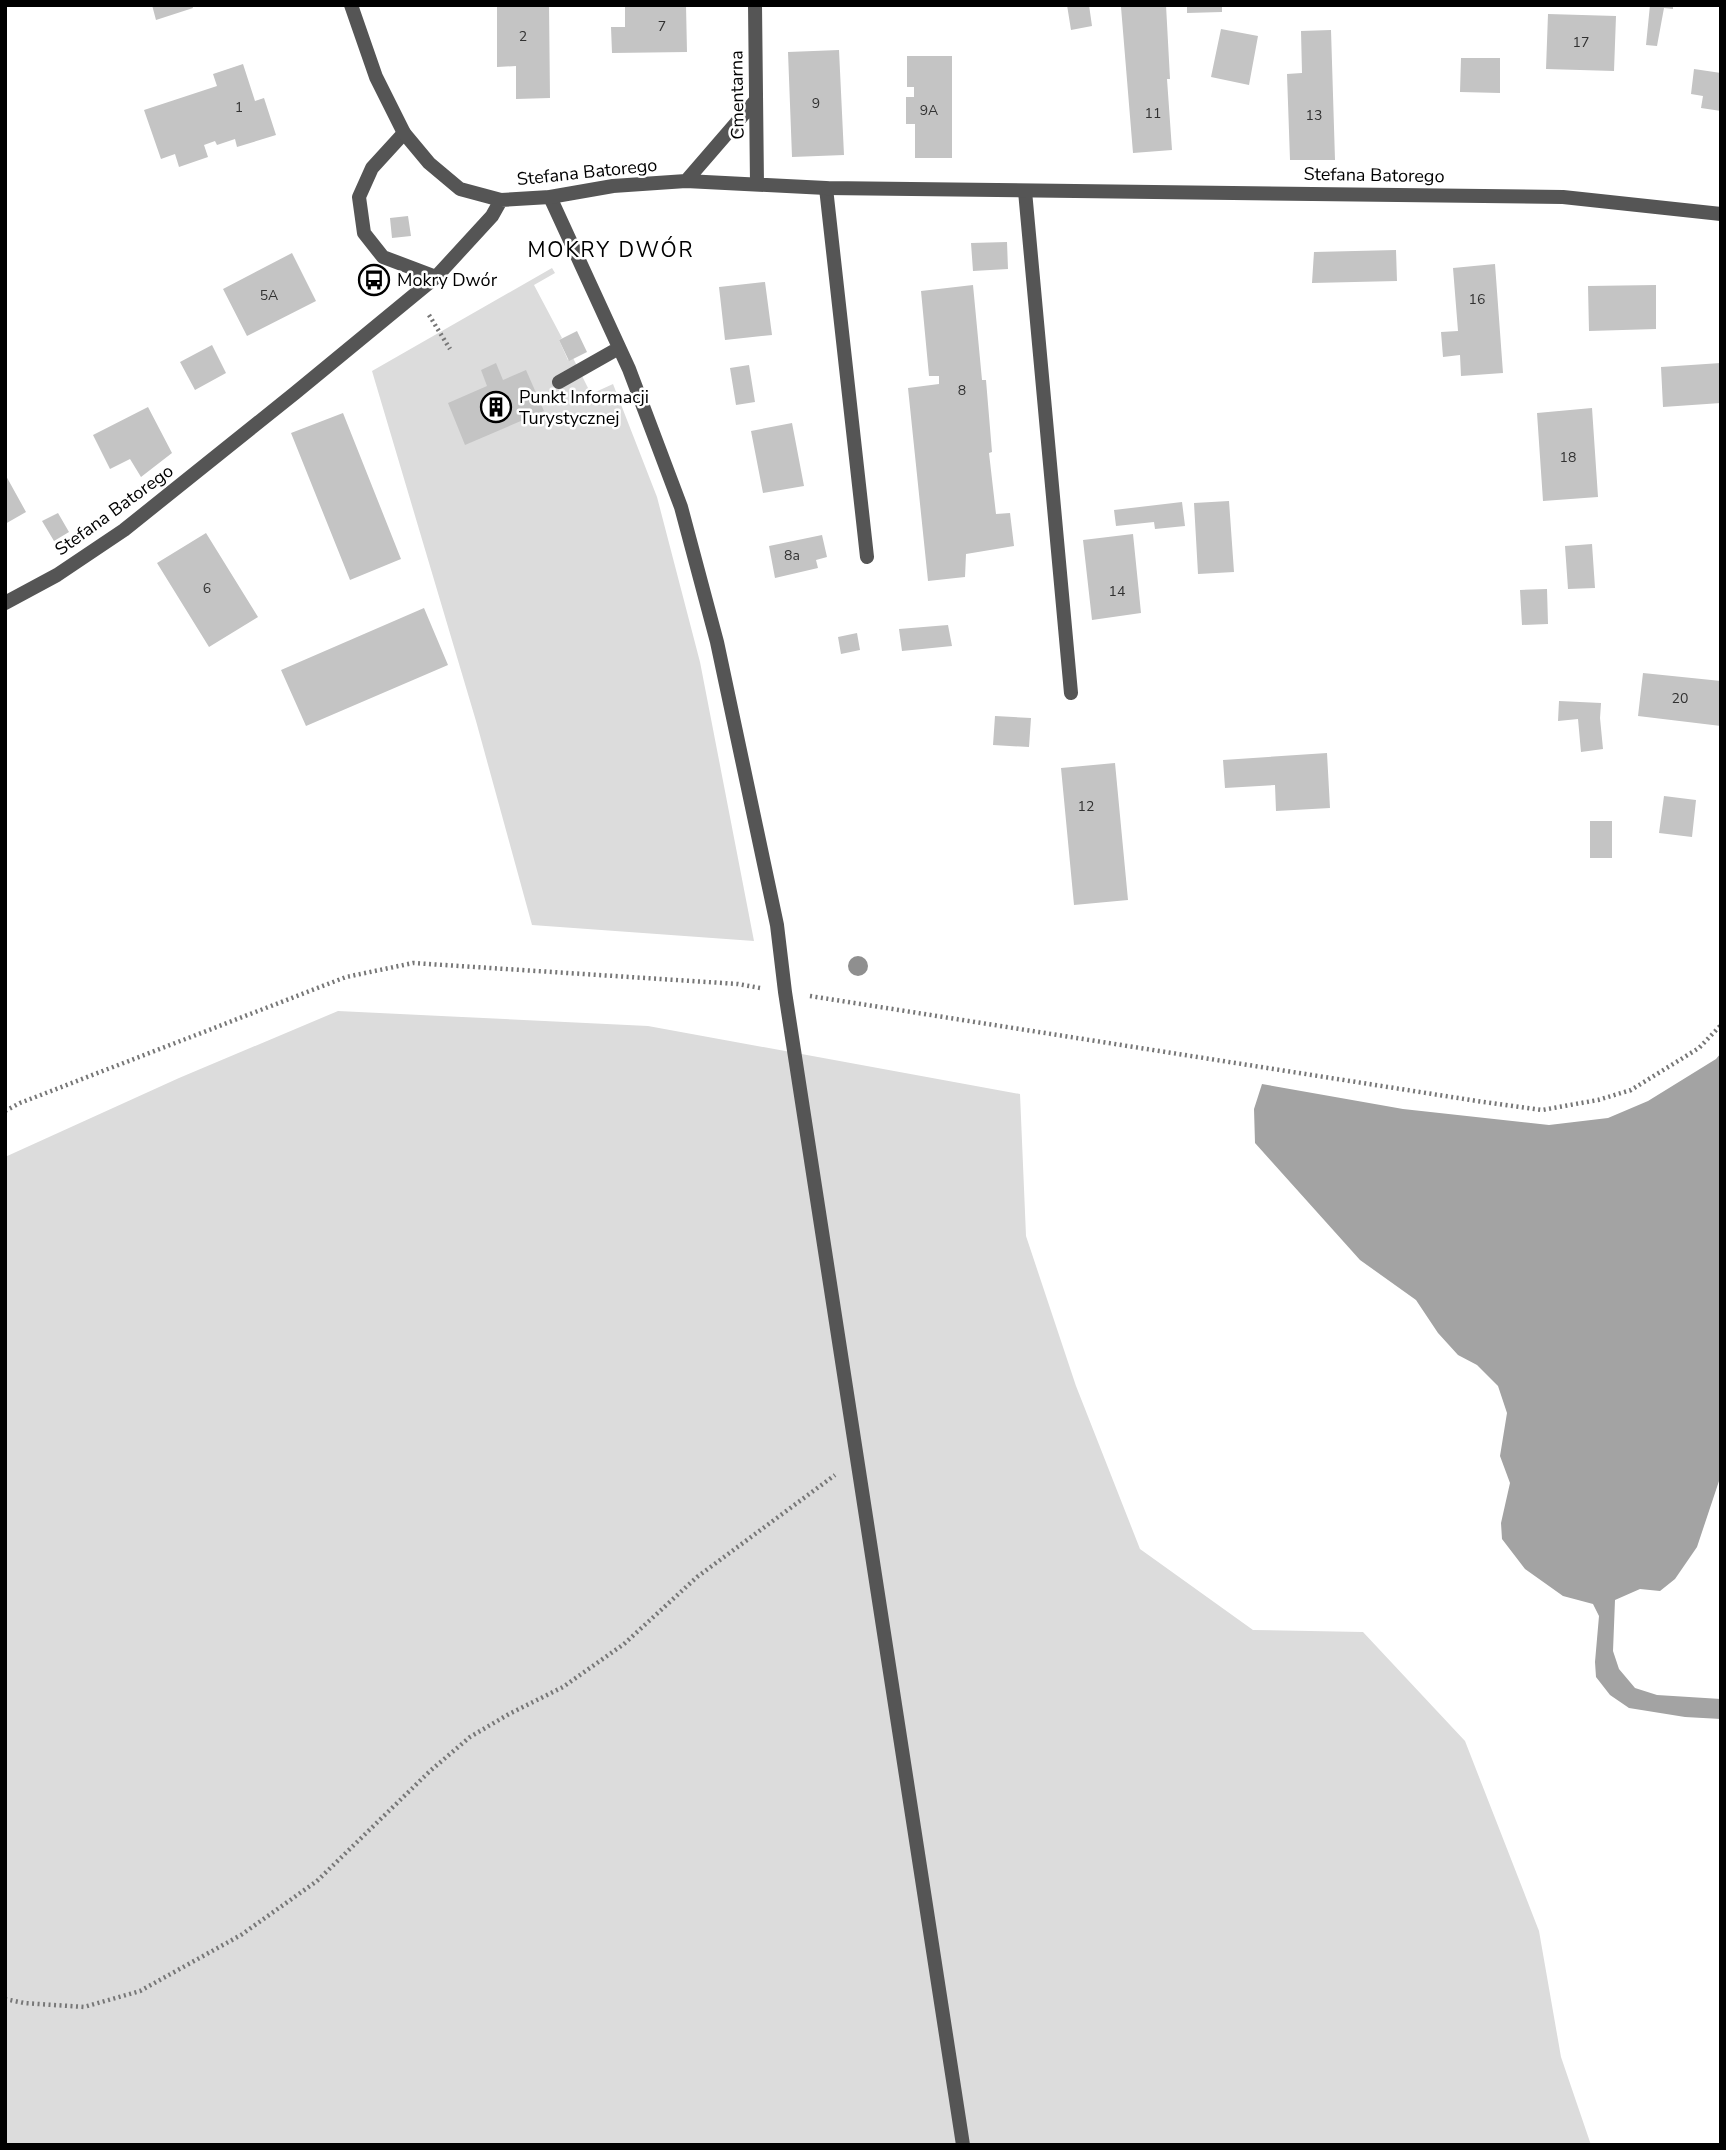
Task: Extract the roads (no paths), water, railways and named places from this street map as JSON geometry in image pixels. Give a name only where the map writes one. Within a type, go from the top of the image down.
[{"type":"street","points":[[351,5],[376,77],[404,133],[429,163],[460,189],[501,200]]},
{"type":"street","name":"Cmentarna","points":[[755,5],[757,184]]},
{"type":"street","points":[[686,181],[756,100]]},
{"type":"street","points":[[404,133],[372,168],[359,197],[364,233],[383,257],[436,276]]},
{"type":"street","name":"Stefana Batorego","points":[[5,603],[57,575],[124,530],[415,294],[436,276],[492,216],[501,200],[550,197],[612,186],[686,181],[826,188],[1563,197],[1721,214]]},
{"type":"street","points":[[826,188],[867,557]]},
{"type":"street","points":[[1026,191],[1071,692]]},
{"type":"street","points":[[550,197],[619,348],[681,507],[717,642],[778,925],[785,992],[963,2145]]},
{"type":"street","points":[[559,382],[619,348]]},
{"type":"place","name":"Mokry Dwór","points":[[374,280]]},
{"type":"place","name":"Punkt Informacji Turystycznej","points":[[496,407]]},
{"type":"district","name":"MOKRY DWÓR","points":[[611,250]]}]
